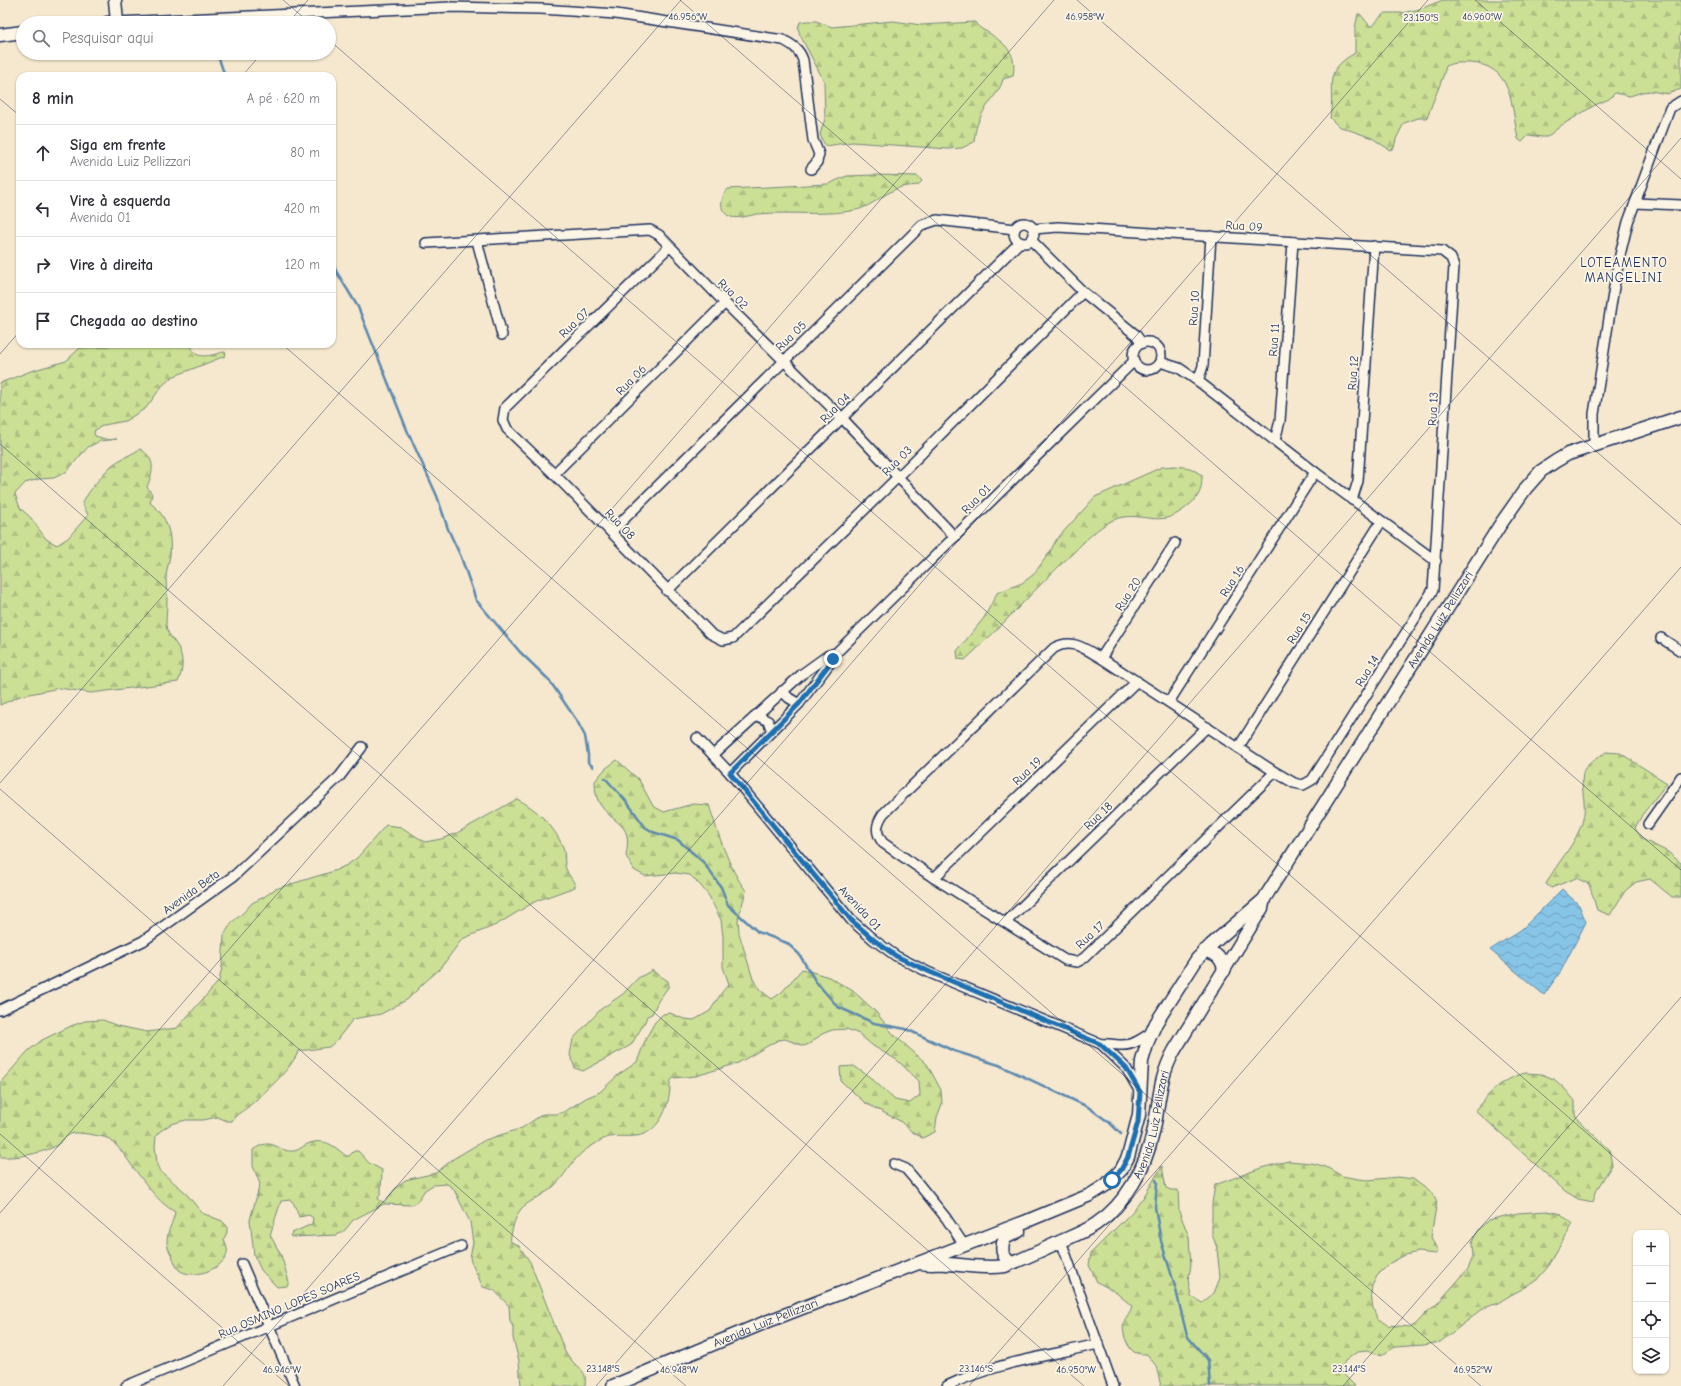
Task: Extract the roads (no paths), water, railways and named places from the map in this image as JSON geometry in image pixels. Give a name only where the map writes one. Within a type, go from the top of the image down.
[{"type":"main road","points":[[113,16],[115,0]]},
{"type":"main road","points":[[0,35],[16,33]]},
{"type":"main road","name":"Avenida Luiz Pellizzari","points":[[613,1386],[766,1322],[1027,1221],[1090,1195],[1106,1185],[1117,1175],[1128,1157],[1138,1122],[1142,1061],[1152,1032],[1191,968],[1204,951],[1264,899],[1496,531],[1526,488],[1541,471],[1568,454],[1681,417]]},
{"type":"main road","name":"Avenida Luiz Pellizzari","points":[[920,1263],[929,1265],[947,1264],[992,1267],[1012,1263],[1088,1229],[1109,1213],[1123,1198],[1140,1172],[1153,1133],[1160,1087],[1166,1067],[1174,1051],[1262,908],[1264,899]]},
{"type":"main road","points":[[1204,951],[1212,953],[1219,958],[1224,966],[1224,971]]},
{"type":"main road","points":[[1012,1263],[1004,1256],[1002,1248],[1003,1241],[1005,1238],[1022,1230],[1027,1221]]},
{"type":"street","points":[[248,16],[451,7],[541,9],[616,14],[783,40],[794,46],[800,52],[803,60],[813,140],[819,154],[817,162],[811,169]]},
{"type":"street","points":[[1594,445],[1594,414],[1614,287],[1628,222],[1670,108],[1681,101]]},
{"type":"street","points":[[1635,203],[1681,205]]},
{"type":"street","name":"Rua 05","points":[[611,532],[922,225],[937,220],[1015,229]]},
{"type":"street","points":[[1024,223],[1031,226],[1033,229],[1034,233],[1031,240],[1024,243],[1020,242],[1014,237],[1015,229],[1020,224],[1024,223]]},
{"type":"street","name":"Rua 09","points":[[1033,229],[1058,228],[1374,246],[1442,251],[1451,258]]},
{"type":"street","name":"Rua 02","points":[[426,243],[650,230],[659,235],[669,247],[842,418],[955,537]]},
{"type":"street","name":"Rua 10","points":[[1198,381],[1202,366],[1212,236]]},
{"type":"street","points":[[1031,240],[1083,292],[1136,335],[1142,343]]},
{"type":"street","points":[[477,241],[502,335]]},
{"type":"street","name":"Rua 04","points":[[667,591],[1020,242]]},
{"type":"street","name":"Rua 11","points":[[1275,440],[1280,421],[1293,242]]},
{"type":"street","name":"Rua 12","points":[[1352,500],[1358,481],[1374,246]]},
{"type":"street","name":"Rua 07","points":[[503,420],[505,408],[669,247]]},
{"type":"street","name":"Rua 13","points":[[1436,562],[1454,266],[1451,258]]},
{"type":"street","name":"Rua 03","points":[[723,640],[733,638],[898,477],[1083,292]]},
{"type":"street","name":"Rua 06","points":[[554,474],[725,303]]},
{"type":"street","points":[[1142,343],[1153,343],[1158,346],[1162,356],[1160,362],[1153,369],[1147,370],[1137,366],[1134,361],[1134,350],[1142,343]]},
{"type":"street","name":"Rua 01","points":[[836,653],[1134,361]]},
{"type":"street","points":[[1160,362],[1179,368],[1198,381],[1315,472],[1436,562]]},
{"type":"street","name":"Rua 08","points":[[503,420],[507,429],[554,474],[667,591],[711,634],[723,640]]},
{"type":"street","name":"Rua 16","points":[[1169,702],[1315,472]]},
{"type":"street","name":"Rua 15","points":[[1238,748],[1381,522]]},
{"type":"street","name":"Rua 20","points":[[1101,658],[1175,543]]},
{"type":"street","name":"Rua 14","points":[[1275,772],[1294,784],[1303,785],[1312,780],[1433,590],[1436,562]]},
{"type":"street","points":[[1661,638],[1681,651]]},
{"type":"street","name":"Rua 17","points":[[1101,658],[1078,645],[1061,644],[1048,654],[883,814],[878,821],[876,830],[878,836],[883,842],[934,878],[1065,960],[1077,962],[1084,958],[1275,772]]},
{"type":"street","points":[[713,755],[802,674],[827,656],[836,653]]},
{"type":"street","points":[[730,773],[799,704],[815,685],[836,653]]},
{"type":"street","points":[[1101,658],[1275,772]]},
{"type":"street","points":[[802,674],[811,679],[815,685]]},
{"type":"street","name":"Rua 19","points":[[934,878],[1137,681]]},
{"type":"street","points":[[782,691],[789,698],[799,704]]},
{"type":"street","points":[[756,715],[768,721],[772,730]]},
{"type":"street","name":"Rua 18","points":[[1006,922],[1208,728]]},
{"type":"street","name":"Avenida 01","points":[[697,738],[730,773],[851,920],[874,940],[896,956],[930,972],[1100,1044],[1126,1068],[1140,1092]]},
{"type":"street","name":"Avenida Beta","points":[[0,1010],[143,940],[236,875],[340,776],[362,747]]},
{"type":"street","points":[[1648,824],[1681,777]]},
{"type":"street","name":"Avenida 01","points":[[1100,1044],[1108,1043],[1128,1045],[1140,1040],[1152,1032]]},
{"type":"street","points":[[894,1164],[906,1169],[946,1218],[964,1245]]},
{"type":"street","points":[[1061,1241],[1113,1386]]},
{"type":"street","name":"Rua OSMINO LOPES SOARES","points":[[126,1386],[461,1246]]},
{"type":"street","points":[[242,1264],[295,1386]]},
{"type":"street","points":[[946,1386],[1004,1364],[1098,1344]]},
{"type":"water","points":[[1562,889],[1579,905],[1586,922],[1561,971],[1544,995],[1490,950],[1522,929]]},
{"type":"waterway","points":[[219,60],[224,72]]},
{"type":"waterway","points":[[336,271],[358,307],[407,430],[437,496],[448,529],[461,557],[476,600],[520,652],[549,680],[577,721],[585,736],[588,762],[593,767]]},
{"type":"waterway","points":[[605,778],[627,802],[645,827],[653,832],[678,840],[703,862],[721,887],[728,905],[758,932],[787,943],[799,954],[816,982],[838,1007],[874,1023],[906,1029],[954,1051],[999,1065],[1088,1107],[1110,1123],[1121,1134]]},
{"type":"waterway","points":[[1156,1180],[1155,1207],[1161,1241],[1175,1286],[1187,1336],[1208,1360],[1210,1386]]},
{"type":"district","name":"LOTEAMENTO MANGELINI","points":[[1624,270]]}]
